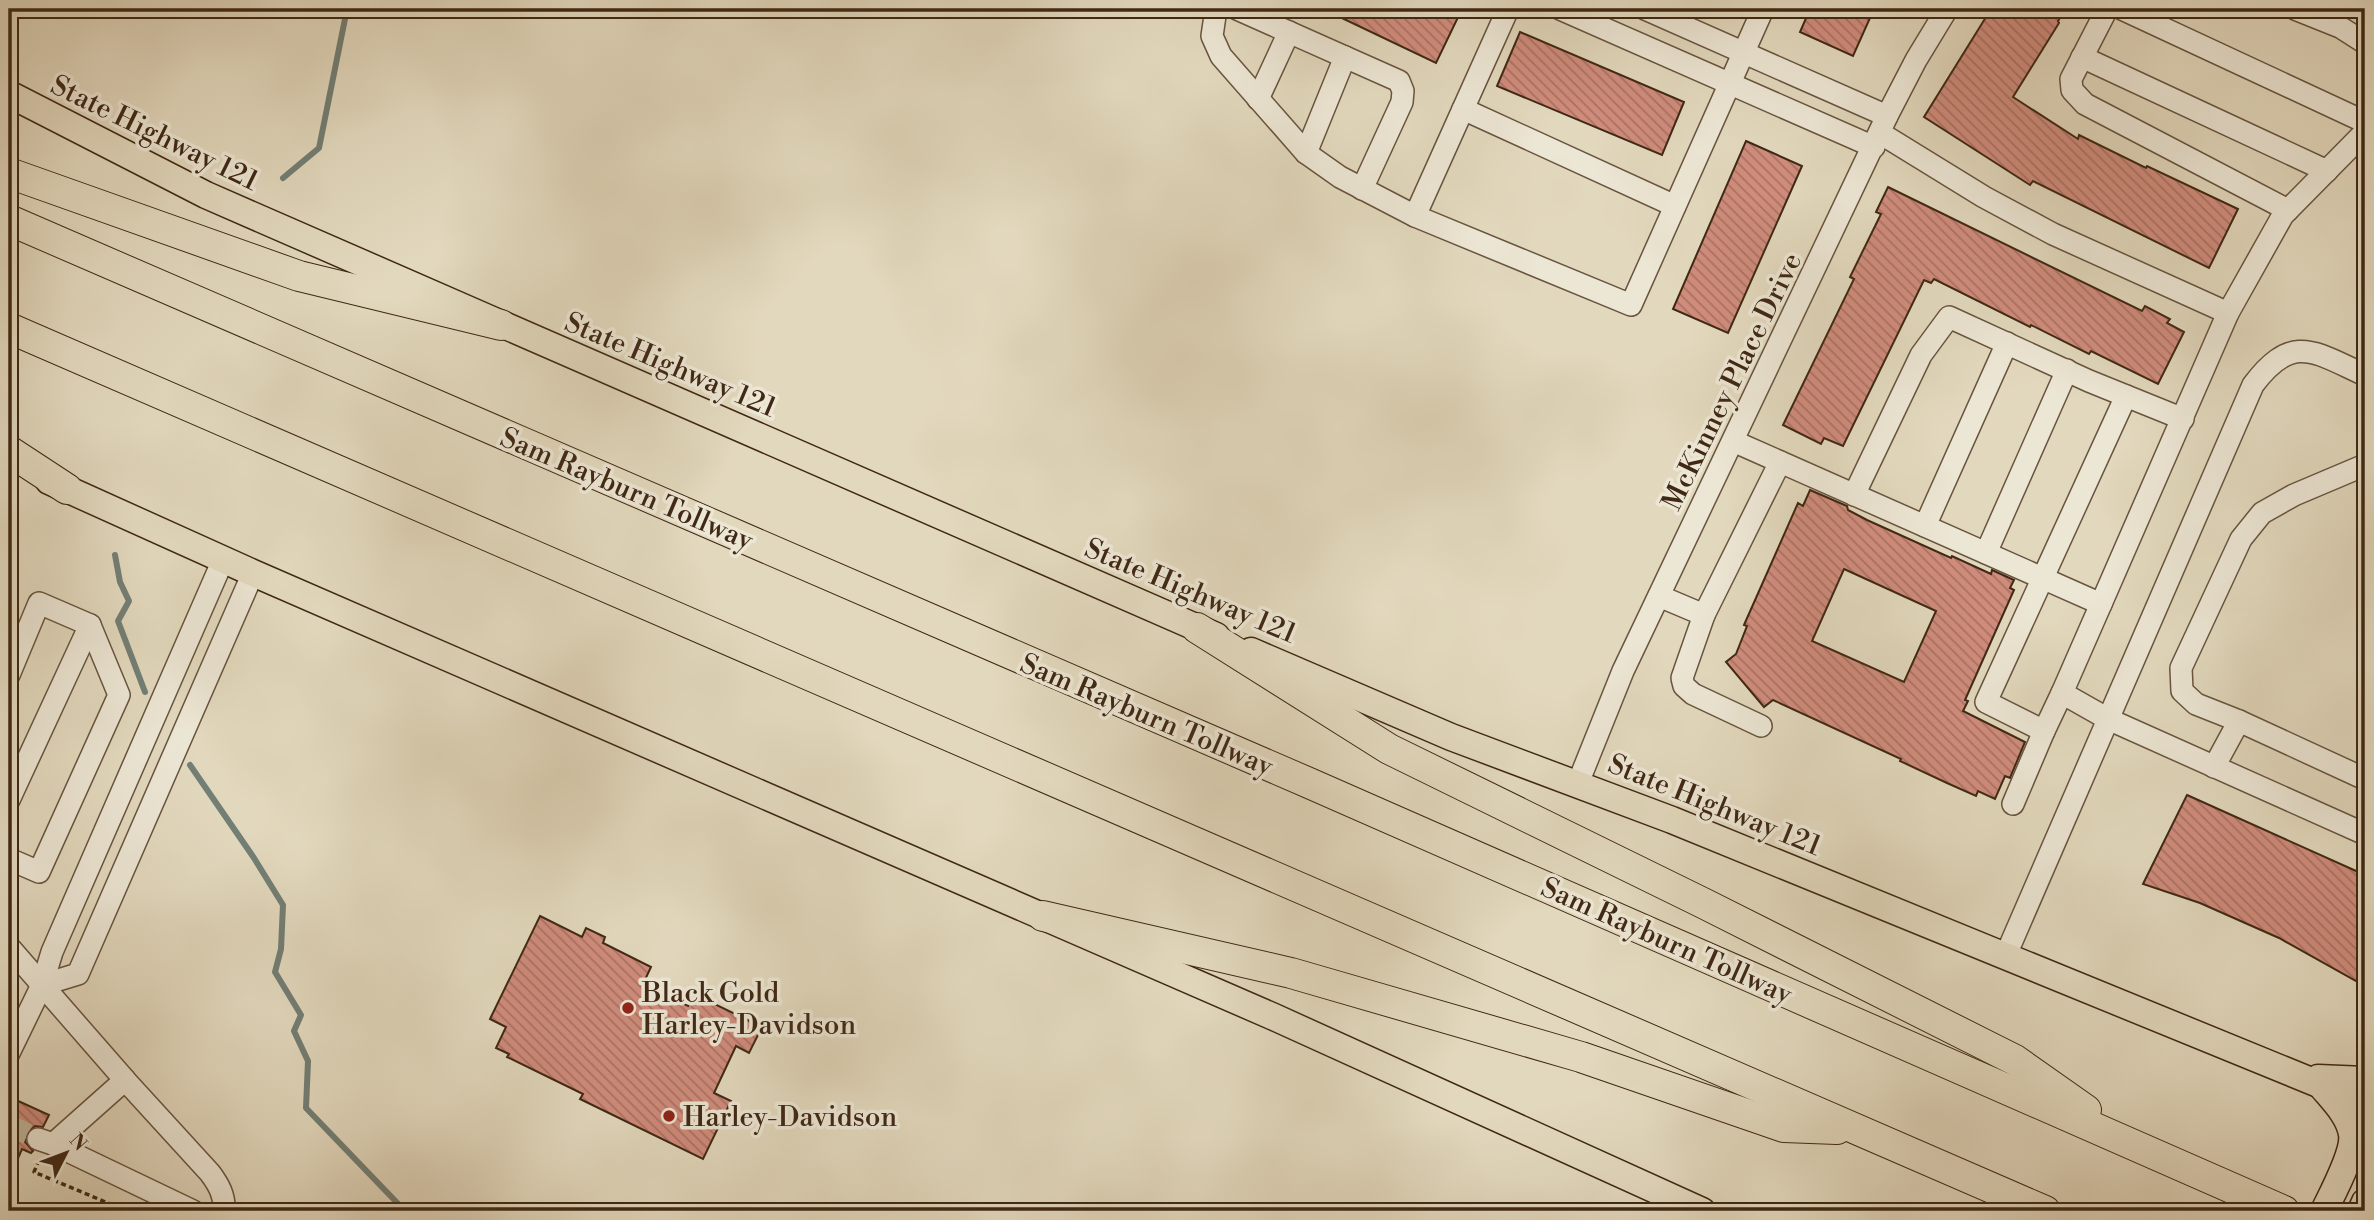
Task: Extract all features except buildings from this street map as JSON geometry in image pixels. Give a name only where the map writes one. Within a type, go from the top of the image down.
[{"type":"highway","points":[[9,173],[299,276],[500,325]]},
{"type":"highway","name":"Sam Rayburn Tollway","points":[[9,220],[1321,789],[2272,1206]]},
{"type":"highway","points":[[9,328],[2045,1211]]},
{"type":"highway","points":[[9,451],[67,489]]},
{"type":"highway","points":[[1197,628],[1389,750],[1703,903],[2015,1060],[2138,1147]]},
{"type":"highway","points":[[1044,916],[1292,973],[1581,1057],[1784,1127],[1855,1130]]},
{"type":"main road","name":"State Highway 121","points":[[9,94],[206,195],[1451,737],[1578,783],[2365,1103]]},
{"type":"main road","points":[[9,464],[223,560],[1274,1017],[1702,1211]]},
{"type":"main road","points":[[2310,1082],[2365,1080]]},
{"type":"main road","points":[[2310,1082],[2343,1114],[2353,1135],[2346,1163],[2324,1211]]},
{"type":"main road","points":[[2361,1211],[2365,1202]]},
{"type":"street","points":[[1216,9],[1212,36],[1221,56],[1306,153],[1340,177],[1415,216],[1631,305],[1763,9]]},
{"type":"street","points":[[1237,9],[1399,82],[1403,91],[1402,102],[1362,189]]},
{"type":"street","points":[[1415,216],[1508,9]]},
{"type":"street","points":[[1560,9],[1730,83],[1880,132]]},
{"type":"street","points":[[1645,9],[1743,52],[1984,197],[2053,234],[2228,313]]},
{"type":"street","name":"McKinney Place Drive","points":[[1578,783],[1623,671],[1880,132],[1916,60],[1947,9]]},
{"type":"street","points":[[2107,9],[2071,79],[2072,90],[2085,104],[2288,209]]},
{"type":"street","points":[[2122,9],[2365,122]]},
{"type":"street","points":[[2295,9],[2340,27],[2365,43]]},
{"type":"street","points":[[1258,99],[1289,32]]},
{"type":"street","points":[[1306,153],[1345,57]]},
{"type":"street","points":[[2082,57],[2328,171]]},
{"type":"street","points":[[1463,108],[1675,206]]},
{"type":"street","points":[[2013,804],[2228,313],[2288,209],[2365,132]]},
{"type":"street","points":[[1854,495],[1921,355],[1949,317],[2183,419]]},
{"type":"street","points":[[1926,526],[2007,343]]},
{"type":"street","points":[[2005,957],[2253,385],[2269,365],[2287,354],[2302,351],[2315,352],[2365,375]]},
{"type":"street","points":[[1986,553],[2067,370]]},
{"type":"street","points":[[2044,731],[1986,702],[2126,396]]},
{"type":"street","points":[[1733,441],[2101,604]]},
{"type":"street","points":[[1761,726],[1693,694],[1684,686],[1682,678],[1704,615],[1780,462]]},
{"type":"street","points":[[2365,465],[2294,495],[2262,513],[2241,539],[2180,668],[2182,691],[2196,704],[2365,779]]},
{"type":"street","points":[[9,1053],[42,985],[52,952],[223,560]]},
{"type":"street","points":[[42,985],[78,974],[253,573]]},
{"type":"street","points":[[1659,596],[1704,615]]},
{"type":"street","points":[[9,675],[39,603],[90,625],[119,695],[39,872],[9,859]]},
{"type":"street","points":[[9,800],[90,625]]},
{"type":"street","points":[[2062,693],[2108,719],[2365,834]]},
{"type":"street","points":[[2214,766],[2239,722]]},
{"type":"street","points":[[9,947],[210,1173],[220,1187],[225,1203],[224,1211]]},
{"type":"street","points":[[125,1080],[46,1141],[193,1211]]},
{"type":"path","points":[[46,1141],[34,1172],[127,1211]]},
{"type":"waterway","points":[[283,178],[319,148],[347,9]]},
{"type":"waterway","points":[[115,555],[120,582],[129,601],[118,621],[145,692]]},
{"type":"waterway","points":[[190,765],[283,905],[281,949],[275,972],[301,1015],[294,1031],[308,1061],[306,1108],[405,1211]]},
{"type":"tunnel","points":[[9,1125],[38,1139]]},
{"type":"place","name":"Black Gold Harley-Davidson","points":[[628,1008]]},
{"type":"place","name":"Harley-Davidson","points":[[669,1116]]}]
